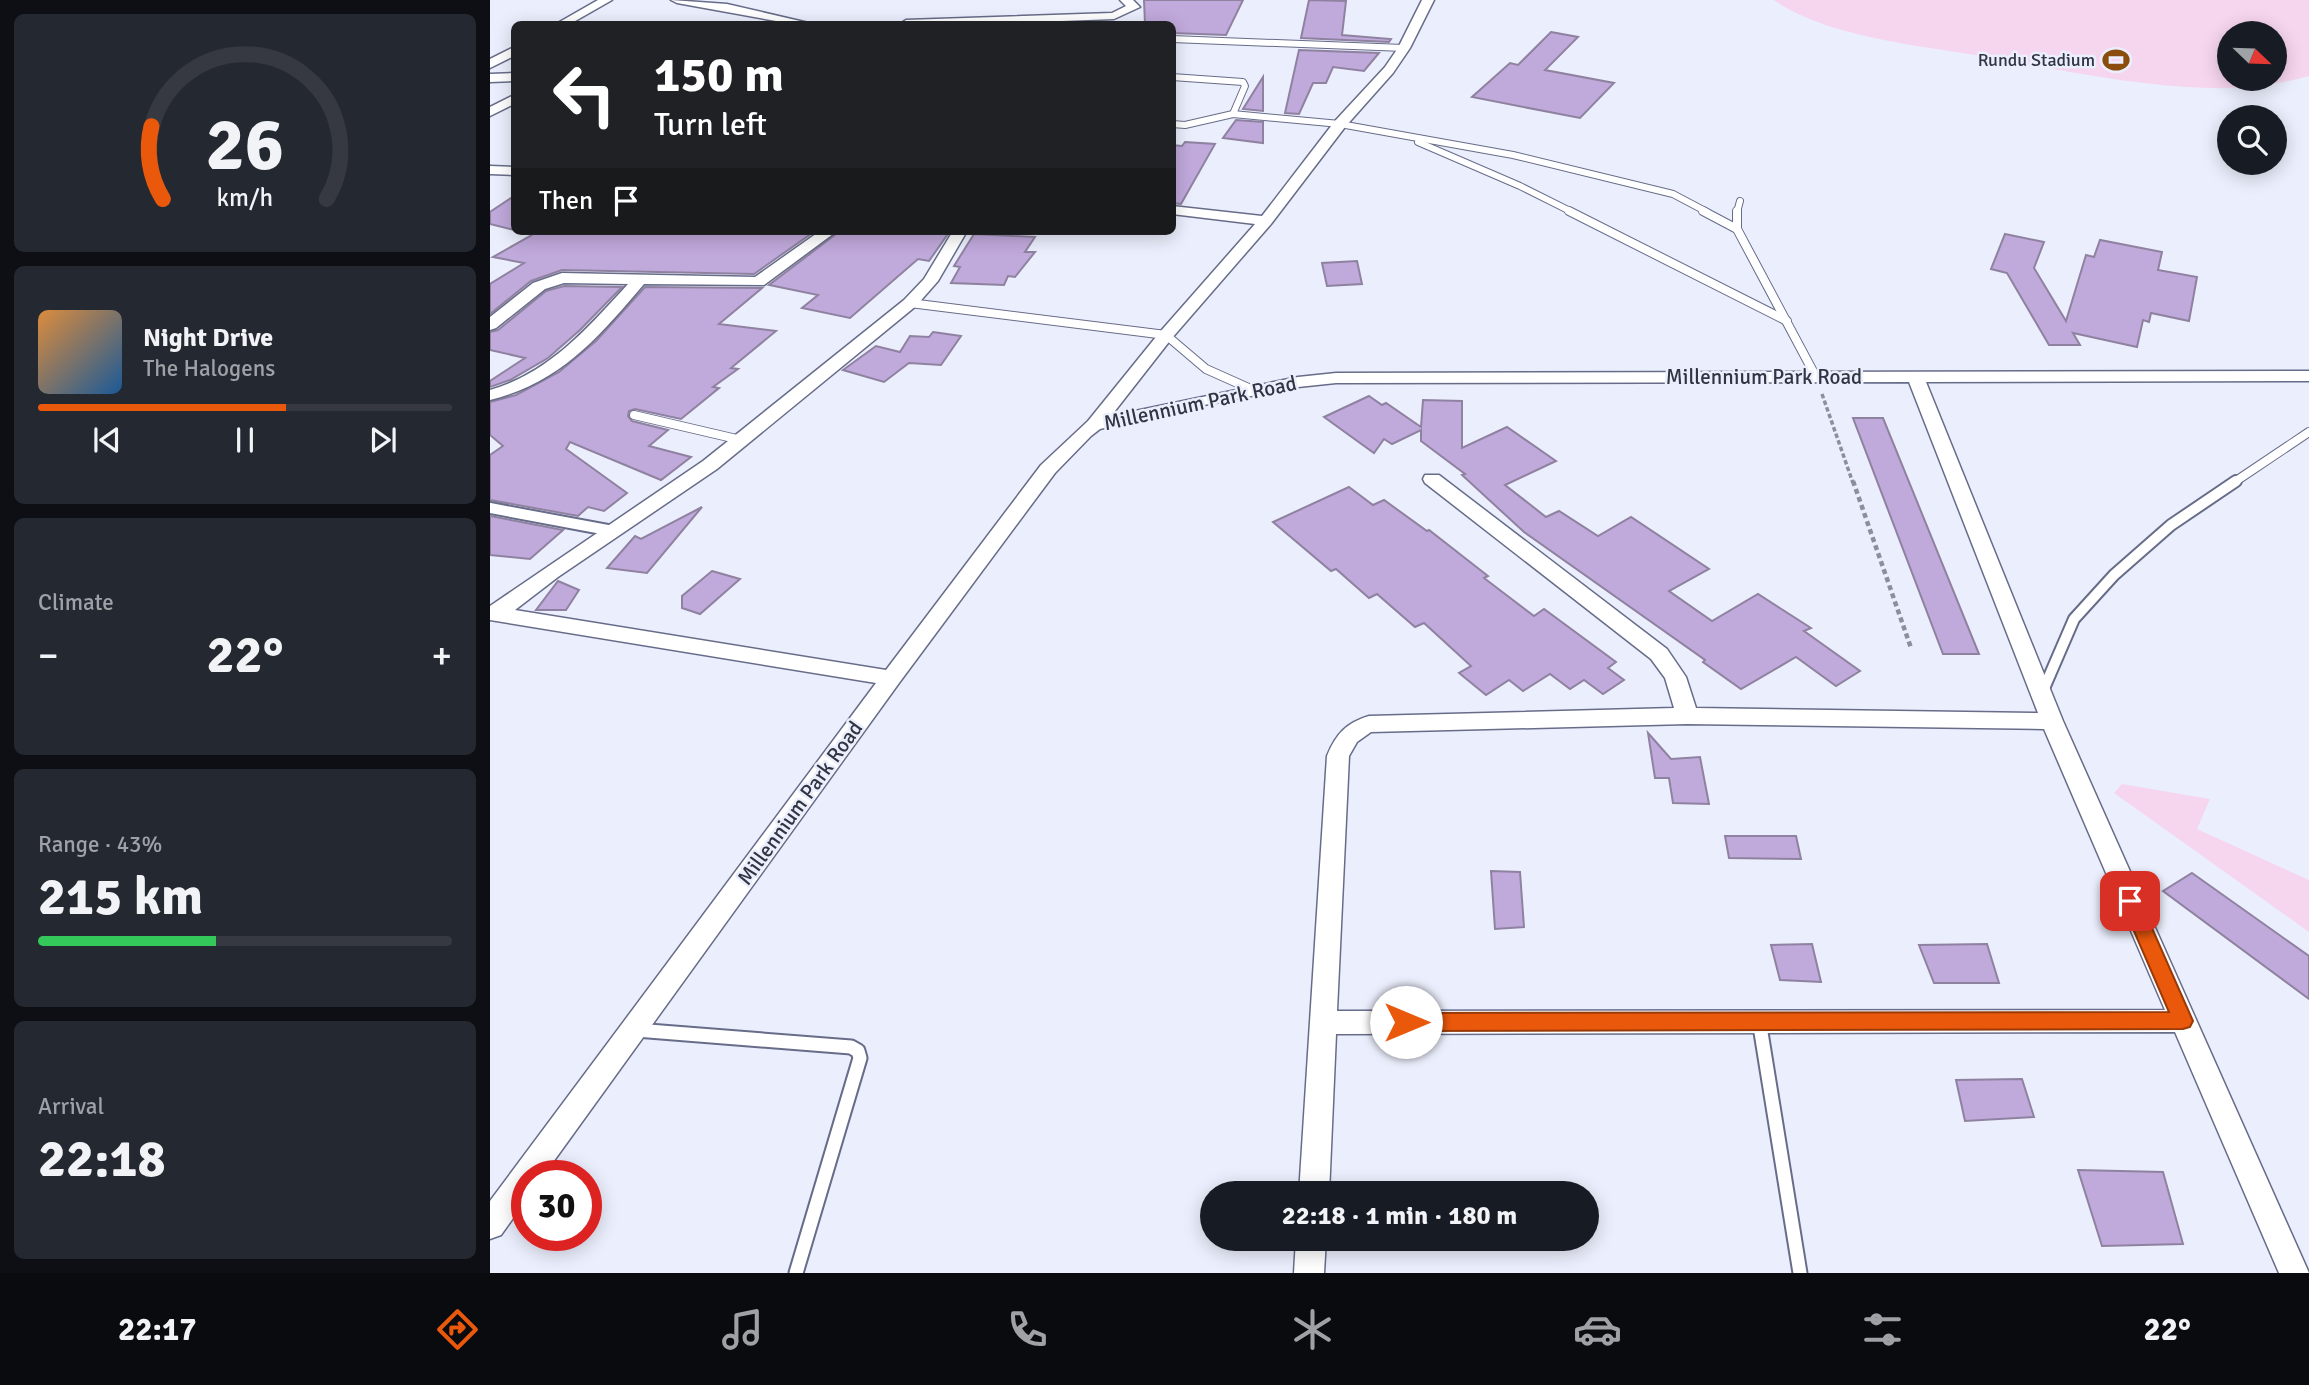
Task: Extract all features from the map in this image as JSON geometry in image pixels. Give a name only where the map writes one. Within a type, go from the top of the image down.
[{"type":"street","points":[[568,21],[606,0]]},
{"type":"street","points":[[677,0],[793,21]]},
{"type":"street","points":[[754,13],[768,0]]},
{"type":"street","points":[[1045,21],[1091,20],[1115,16],[1134,7],[1126,0]]},
{"type":"street","points":[[1094,425],[1166,335],[1266,221],[1340,124],[1389,70],[1404,48],[1428,0]]},
{"type":"street","points":[[490,65],[511,53]]},
{"type":"street","points":[[490,78],[511,76]]},
{"type":"street","points":[[490,112],[511,101]]},
{"type":"street","points":[[490,170],[511,171]]},
{"type":"street","points":[[1176,210],[1266,221]]},
{"type":"street","points":[[490,325],[533,290],[552,279],[570,277],[639,281],[758,282],[825,235]]},
{"type":"street","points":[[493,614],[690,479],[909,303],[930,281],[958,235]]},
{"type":"street","points":[[490,395],[530,380],[576,351],[639,281]]},
{"type":"street","points":[[1915,376],[2041,695],[2294,1273]]},
{"type":"street","name":"Millennium Park Road","points":[[490,1225],[891,678],[1048,469],[1094,425],[1253,390],[1336,379],[2309,376]]},
{"type":"street","points":[[1432,480],[1659,654],[1675,677],[1688,716]]},
{"type":"street","points":[[493,614],[891,678]]},
{"type":"street","points":[[1315,1181],[1338,756],[1351,733],[1369,724],[1688,716],[2052,721]]},
{"type":"street","points":[[1324,1023],[2183,1021]]},
{"type":"street","points":[[1309,1273],[1310,1251]]},
{"type":"lane","points":[[1176,39],[1404,48]]},
{"type":"lane","points":[[1176,77],[1243,82],[1245,86],[1233,114]]},
{"type":"lane","points":[[1176,124],[1185,125],[1233,114],[1340,124],[1568,166],[1673,194],[1737,229],[1816,377]]},
{"type":"lane","points":[[1340,124],[1415,141],[1520,186],[1787,321]]},
{"type":"lane","points":[[1737,229],[1740,201]]},
{"type":"lane","points":[[909,303],[1166,335],[1209,373],[1253,390]]},
{"type":"lane","points":[[634,415],[741,440]]},
{"type":"lane","points":[[2041,695],[2074,619],[2113,575],[2171,525],[2309,432]]},
{"type":"lane","points":[[490,508],[613,531]]},
{"type":"lane","points":[[1759,1020],[1800,1273]]},
{"type":"lane","points":[[635,1030],[737,1036],[851,1047],[858,1051],[860,1058],[796,1273]]},
{"type":"path","points":[[1816,377],[1911,648]]},
{"type":"shaded area","name":"Rundu Stadium","points":[[1774,0],[2309,0],[2309,76],[2287,81],[2287,21],[2217,21],[2217,88],[2182,87],[2074,73],[1910,45],[1822,24]]},
{"type":"shaded area","points":[[2122,784],[2210,799],[2197,829],[2309,880],[2309,932],[2114,793]]},
{"type":"building","points":[[1144,0],[1243,0],[1226,35],[1176,33],[1176,21],[1145,21]]},
{"type":"building","points":[[1309,0],[1346,1],[1342,35],[1391,39],[1389,42],[1301,38]]},
{"type":"building","points":[[1551,32],[1578,37],[1545,70],[1614,83],[1580,118],[1472,97],[1510,63],[1518,65]]},
{"type":"building","points":[[1299,50],[1379,53],[1364,71],[1333,67],[1326,83],[1313,83],[1299,114],[1285,113]]},
{"type":"building","points":[[1263,77],[1263,111],[1243,109]]},
{"type":"building","points":[[1236,120],[1263,122],[1263,143],[1223,138]]},
{"type":"building","points":[[1185,142],[1215,144],[1181,204],[1176,203],[1176,145],[1182,146]]},
{"type":"building","points":[[511,198],[511,229],[490,224],[490,212]]},
{"type":"building","points":[[2005,234],[2044,242],[2034,268],[2066,321],[2086,255],[2094,257],[2100,240],[2162,252],[2158,270],[2197,277],[2189,321],[2151,313],[2149,322],[2143,320],[2137,347],[2073,333],[2080,345],[2049,345],[2007,273],[1991,269]]},
{"type":"building","points":[[532,235],[809,235],[754,274],[562,270],[531,281],[490,314],[490,284],[524,263],[493,257]]},
{"type":"building","points":[[835,235],[947,235],[929,261],[918,259],[850,318],[802,308],[818,295],[769,285]]},
{"type":"building","points":[[973,235],[1035,237],[1025,252],[1035,252],[1015,277],[1008,276],[1004,285],[951,283],[960,267],[954,266]]},
{"type":"building","points":[[1357,261],[1362,284],[1327,286],[1322,263]]},
{"type":"building","points":[[564,286],[622,287],[548,358],[510,380],[490,387],[490,381],[525,358],[490,350],[490,332],[498,330],[546,291]]},
{"type":"building","points":[[645,287],[762,288],[719,324],[776,331],[731,368],[738,369],[713,387],[719,388],[681,419],[635,409],[629,411],[628,416],[632,421],[668,430],[649,446],[691,457],[661,480],[570,442],[566,449],[627,493],[604,511],[588,507],[578,516],[490,500],[490,455],[503,446],[490,435],[490,402],[516,395],[559,372],[596,341]]},
{"type":"building","points":[[933,332],[961,336],[941,365],[909,363],[884,382],[843,370],[876,346],[900,352],[910,336],[929,337]]},
{"type":"building","points":[[1369,396],[1382,405],[1386,403],[1421,427],[1423,400],[1462,401],[1462,448],[1507,427],[1556,461],[1505,485],[1546,517],[1559,511],[1598,536],[1631,517],[1709,569],[1669,591],[1712,621],[1758,594],[1811,628],[1804,631],[1860,671],[1836,686],[1796,657],[1741,689],[1703,662],[1705,660],[1524,532],[1462,475],[1465,474],[1421,441],[1421,430],[1392,444],[1384,439],[1374,453],[1324,417]]},
{"type":"building","points":[[1853,418],[1883,418],[1979,654],[1943,654]]},
{"type":"building","points":[[1349,487],[1373,505],[1384,500],[1429,530],[1488,576],[1484,578],[1534,616],[1544,609],[1616,662],[1608,668],[1624,680],[1603,694],[1584,680],[1570,689],[1550,674],[1523,691],[1509,680],[1486,695],[1459,673],[1471,666],[1424,623],[1415,627],[1377,594],[1369,598],[1336,569],[1331,571],[1273,522]]},
{"type":"building","points":[[702,507],[647,573],[607,568],[635,536],[641,539]]},
{"type":"building","points":[[490,516],[563,530],[530,559],[490,555]]},
{"type":"building","points":[[712,571],[740,579],[700,614],[682,608],[682,596]]},
{"type":"building","points":[[558,581],[579,590],[566,610],[536,610]]},
{"type":"building","points":[[1648,733],[1671,759],[1700,757],[1709,804],[1673,803],[1669,778],[1655,778]]},
{"type":"building","points":[[1725,836],[1796,836],[1801,859],[1729,858]]},
{"type":"building","points":[[1491,871],[1520,872],[1524,927],[1495,929]]},
{"type":"building","points":[[2192,873],[2309,956],[2309,999],[2163,891]]},
{"type":"building","points":[[1812,944],[1821,982],[1780,980],[1771,945]]},
{"type":"building","points":[[1987,944],[1999,983],[1934,983],[1919,945]]},
{"type":"building","points":[[2022,1079],[2034,1117],[1965,1121],[1956,1080]]},
{"type":"building","points":[[2078,1170],[2163,1172],[2183,1244],[2102,1246]]},
{"type":"place","name":"Rundu Stadium","points":[[2116,60]]},
{"type":"route","points":[[1406,1022],[2183,1021],[2130,901]]}]
